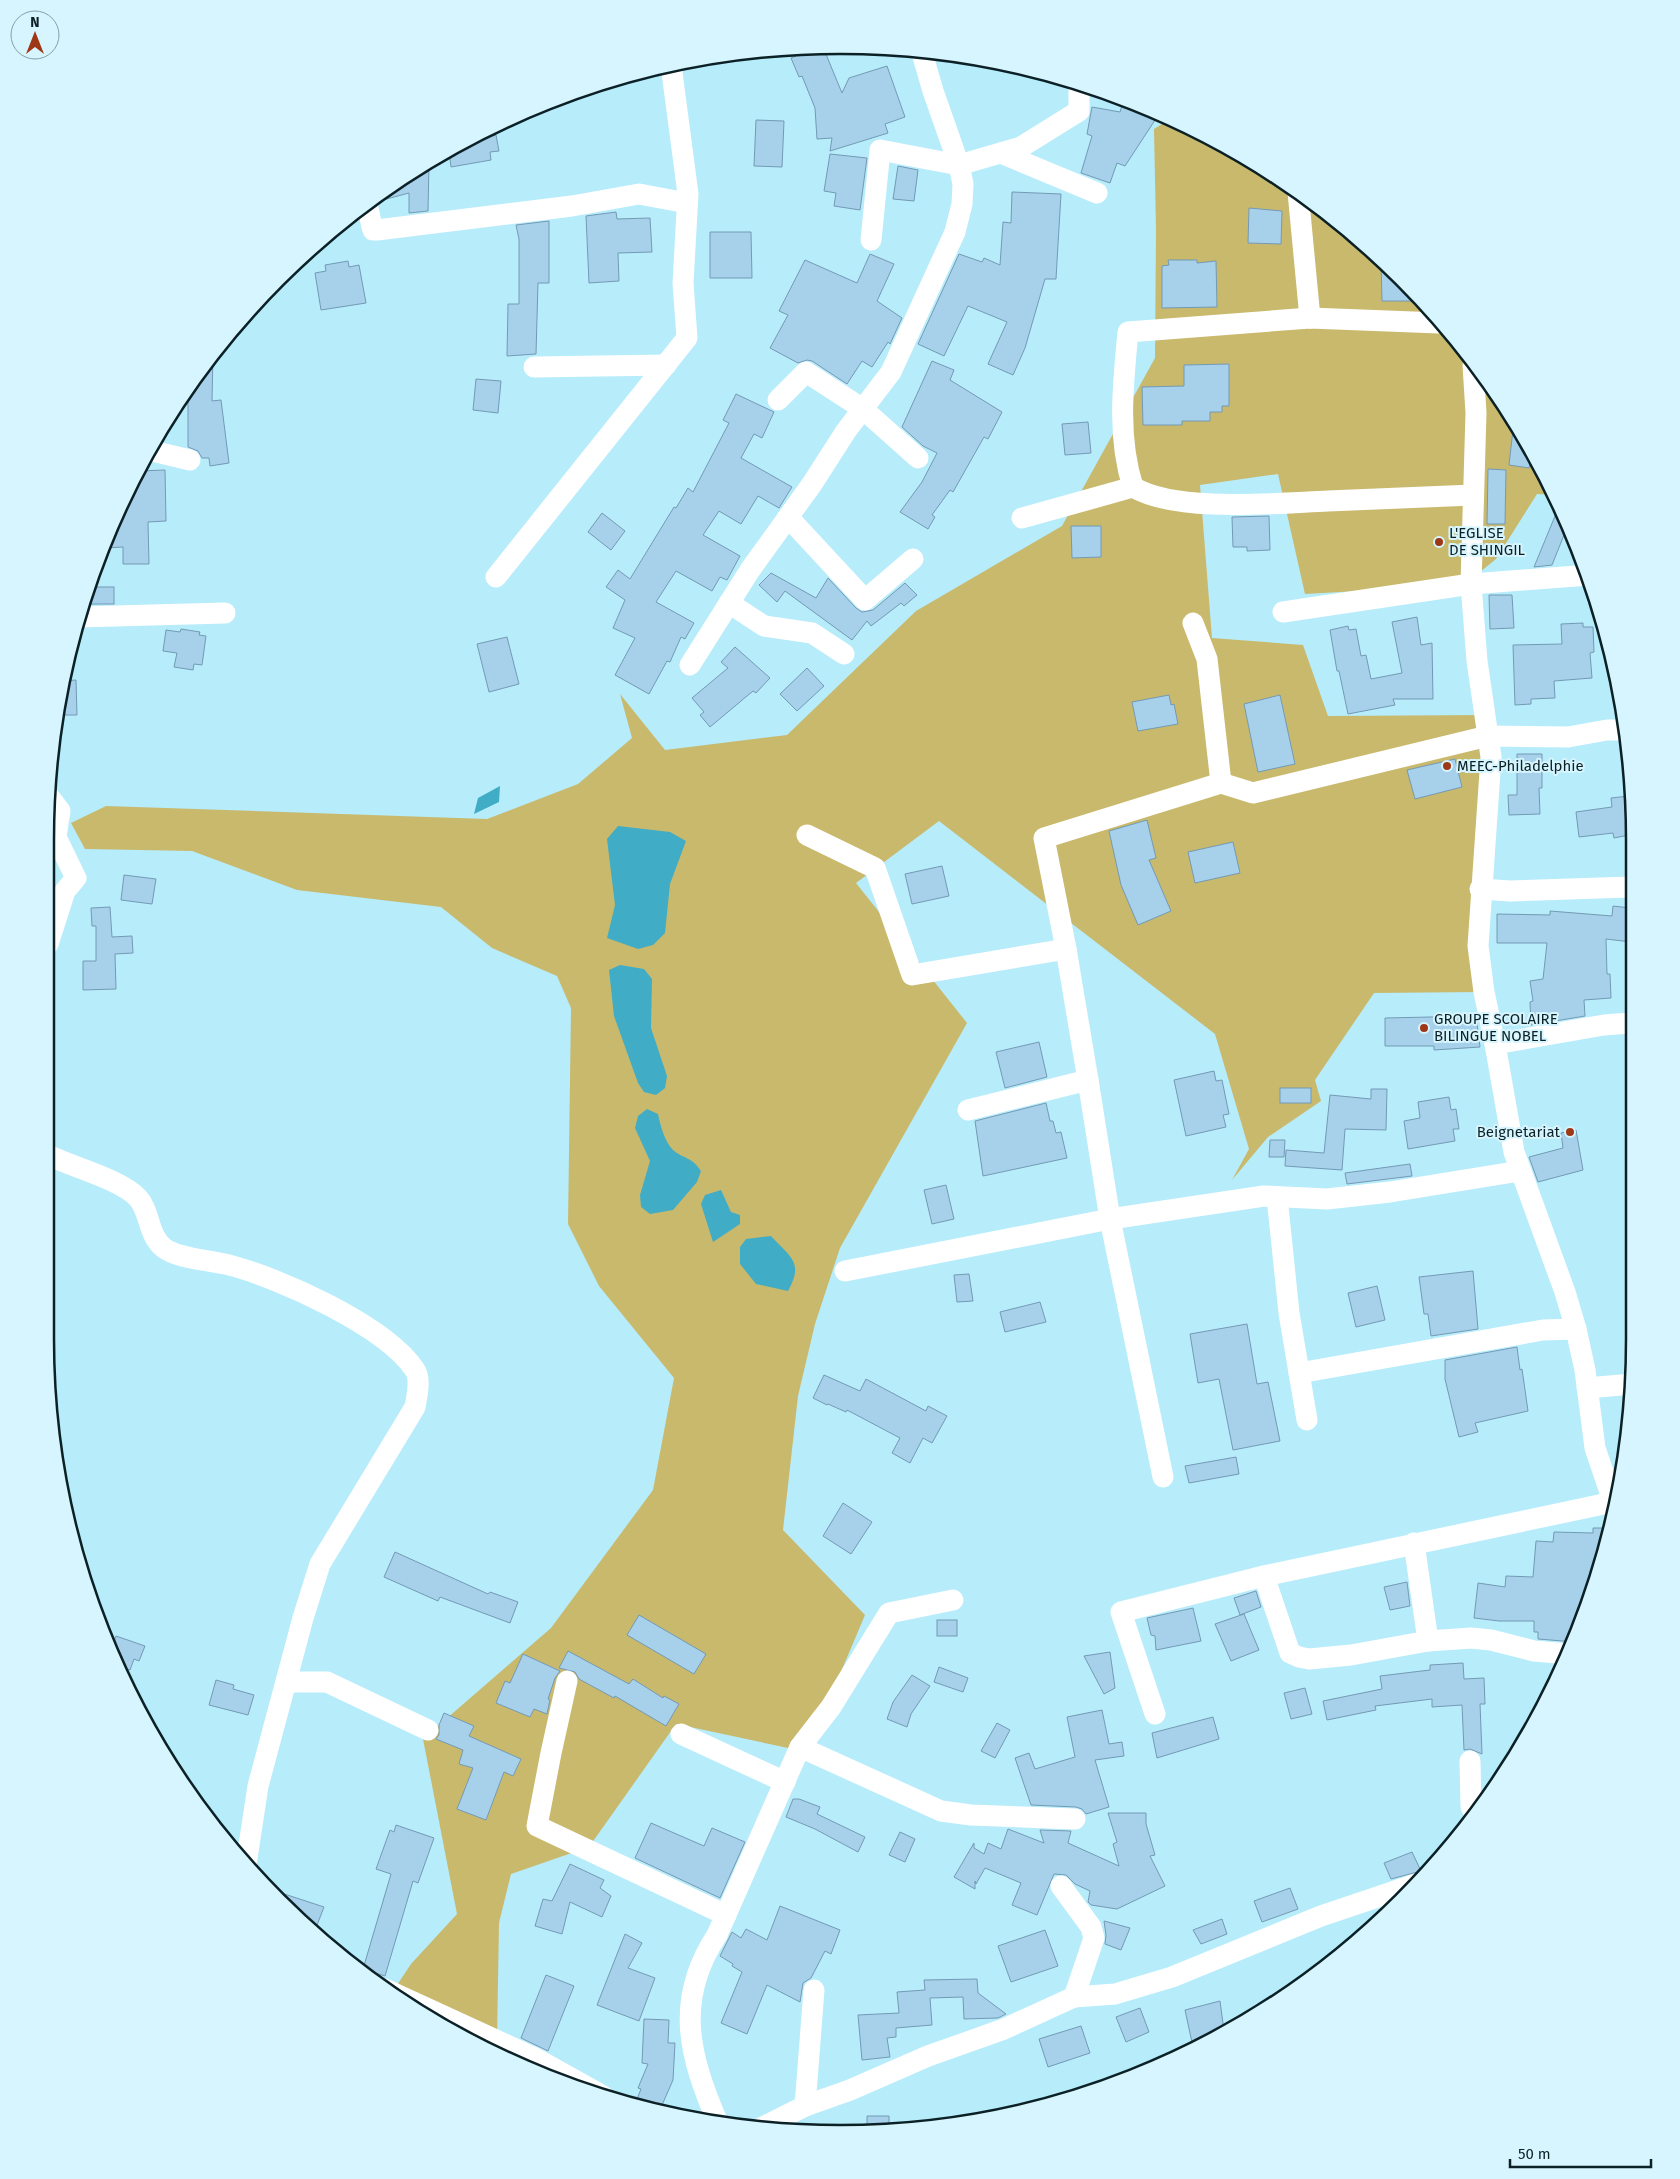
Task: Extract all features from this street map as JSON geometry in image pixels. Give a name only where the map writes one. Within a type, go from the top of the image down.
[{"type":"street","points":[[690,665],[750,570],[891,372],[955,232],[962,204],[963,191],[959,165],[924,58]]},
{"type":"street","points":[[496,577],[687,338],[683,283],[688,194],[672,73]]},
{"type":"street","points":[[871,240],[880,150],[959,165],[1021,148],[1079,111],[1080,91]]},
{"type":"street","points":[[1000,153],[1097,193]]},
{"type":"street","points":[[369,211],[373,230],[377,230],[572,206],[639,194],[687,203]]},
{"type":"street","points":[[1299,202],[1310,318]]},
{"type":"street","points":[[1432,323],[1310,318],[1128,332],[1122,387],[1125,463],[1133,486],[1143,493],[1170,500],[1238,505],[1474,495]]},
{"type":"street","points":[[534,367],[666,365]]},
{"type":"street","points":[[778,400],[806,372],[863,409],[918,458]]},
{"type":"street","points":[[1474,374],[1476,413],[1471,584],[1477,661],[1491,757],[1480,889],[1478,946],[1484,992],[1514,1152],[1565,1292],[1576,1329],[1596,1448],[1611,1494]]},
{"type":"street","points":[[156,452],[190,460]]},
{"type":"street","points":[[1022,518],[1133,486]]},
{"type":"street","points":[[788,517],[865,600],[913,559]]},
{"type":"street","points":[[1283,612],[1471,584],[1581,576]]},
{"type":"street","points":[[729,603],[764,626],[812,633],[844,654]]},
{"type":"street","points":[[87,617],[225,613]]},
{"type":"street","points":[[1193,623],[1206,659],[1221,783]]},
{"type":"street","points":[[1163,1477],[1110,1219],[1066,949],[1044,838],[1221,783],[1253,793],[1488,736],[1568,737],[1607,730],[1619,730]]},
{"type":"street","points":[[54,925],[65,891],[76,878],[56,837],[60,811],[55,804]]},
{"type":"street","points":[[807,835],[875,868],[912,975],[1066,949]]},
{"type":"street","points":[[1480,889],[1510,891],[1626,887]]},
{"type":"street","points":[[1495,1044],[1604,1025],[1626,1023]]},
{"type":"street","points":[[968,1110],[1088,1080]]},
{"type":"street","points":[[54,1158],[128,1189],[140,1199],[154,1234],[164,1248],[181,1254],[231,1265],[324,1302],[389,1342],[416,1371],[418,1391],[415,1407],[320,1564],[303,1618],[258,1786],[247,1855]]},
{"type":"street","points":[[845,1271],[1110,1219],[1264,1196],[1327,1199],[1390,1192],[1520,1171]]},
{"type":"street","points":[[1277,1197],[1289,1313],[1307,1420]]},
{"type":"street","points":[[1299,1373],[1543,1330],[1576,1329]]},
{"type":"street","points":[[1587,1388],[1625,1385]]},
{"type":"street","points":[[1155,1714],[1121,1612],[1264,1576],[1414,1543],[1608,1505]]},
{"type":"street","points":[[1414,1543],[1428,1641]]},
{"type":"street","points":[[1264,1576],[1290,1653],[1299,1657],[1309,1659],[1351,1655],[1428,1641],[1471,1638],[1491,1640],[1534,1652],[1560,1653]]},
{"type":"street","points":[[714,2115],[702,2087],[693,2058],[690,2027],[693,1985],[705,1954],[717,1935],[800,1747],[831,1707],[889,1613],[953,1600]]},
{"type":"street","points":[[567,1681],[537,1826],[726,1915]]},
{"type":"street","points":[[287,1682],[327,1682],[428,1730]]},
{"type":"street","points":[[681,1734],[784,1782]]},
{"type":"street","points":[[800,1747],[941,1810],[971,1815],[1075,1819]]},
{"type":"street","points":[[1470,1761],[1472,1807]]},
{"type":"street","points":[[1061,1886],[1091,1927],[1094,1938],[1074,1997]]},
{"type":"street","points":[[772,2122],[805,2106],[850,2090],[928,2056],[1004,2029],[1074,1997],[1115,1994],[1172,1977],[1321,1916],[1402,1889]]},
{"type":"street","points":[[805,2106],[814,1990]]},
{"type":"street","points":[[435,2013],[534,2058],[566,2076]]},
{"type":"shaded area","points":[[1163,124],[1188,135],[1233,159],[1277,186],[1319,216],[1396,284],[1464,361],[1494,403],[1521,447],[1546,494],[1537,494],[1496,559],[1464,585],[1305,594],[1278,474],[1200,485],[1212,638],[1303,645],[1328,716],[1485,715],[1482,992],[1374,993],[1315,1080],[1321,1101],[1268,1137],[1232,1180],[1249,1149],[1215,1034],[939,821],[856,883],[967,1023],[840,1248],[815,1324],[798,1396],[783,1530],[865,1615],[807,1752],[676,1724],[589,1847],[511,1874],[499,1923],[497,2040],[560,2073],[492,2044],[447,2020],[395,1988],[411,1964],[457,1914],[423,1739],[551,1628],[653,1490],[674,1378],[599,1286],[568,1224],[571,1008],[557,976],[492,948],[441,907],[297,890],[192,851],[85,849],[71,823],[106,806],[487,819],[578,784],[632,738],[620,694],[665,750],[787,735],[916,611],[1062,526],[1155,358],[1156,230],[1154,129]]},
{"type":"water","points":[[500,786],[499,802],[474,814],[478,798]]},
{"type":"water","points":[[618,826],[670,832],[686,841],[670,884],[665,933],[653,945],[638,949],[607,938],[615,905],[607,839]]},
{"type":"water","points":[[620,965],[644,969],[652,979],[651,1028],[667,1076],[665,1088],[656,1095],[644,1092],[638,1083],[614,1016],[609,970]]},
{"type":"water","points":[[647,1109],[658,1114],[663,1133],[670,1147],[691,1160],[701,1171],[697,1182],[673,1210],[650,1214],[641,1207],[640,1195],[650,1161],[635,1128],[638,1116]]},
{"type":"water","points":[[721,1190],[731,1212],[740,1215],[740,1224],[713,1242],[701,1204],[705,1195]]},
{"type":"water","points":[[771,1236],[789,1255],[795,1267],[793,1281],[788,1291],[756,1284],[740,1264],[740,1247],[746,1239]]},
{"type":"building","points":[[826,54],[842,93],[849,78],[887,66],[905,117],[885,124],[888,133],[830,151],[832,138],[817,139],[815,108],[802,76],[799,77],[791,58]]},
{"type":"building","points":[[1122,106],[1155,120],[1125,166],[1117,163],[1110,183],[1081,173],[1092,136],[1087,134],[1092,107],[1120,112]]},
{"type":"building","points":[[756,120],[784,121],[782,167],[754,166]]},
{"type":"building","points":[[492,135],[496,135],[499,151],[490,152],[491,160],[451,167],[450,158]]},
{"type":"building","points":[[830,154],[867,158],[860,210],[834,206],[836,193],[824,191]]},
{"type":"building","points":[[898,166],[918,170],[914,201],[893,199]]},
{"type":"building","points":[[429,170],[428,211],[409,213],[409,193],[384,200]]},
{"type":"building","points":[[1012,192],[1061,194],[1056,279],[1045,279],[1025,348],[1013,375],[988,364],[1007,322],[968,306],[944,356],[918,344],[959,254],[982,262],[984,258],[1000,265],[1003,222],[1011,223]]},
{"type":"building","points":[[1249,208],[1282,211],[1281,244],[1248,243]]},
{"type":"building","points":[[616,212],[617,219],[650,218],[652,252],[618,253],[619,281],[589,283],[586,216]]},
{"type":"building","points":[[549,221],[549,283],[538,283],[536,354],[507,356],[508,304],[519,304],[519,239],[516,225]]},
{"type":"building","points":[[710,232],[751,232],[752,278],[710,278]]},
{"type":"building","points":[[870,254],[894,264],[877,301],[902,318],[890,344],[888,342],[872,367],[862,361],[847,384],[812,361],[807,360],[798,363],[770,348],[788,315],[779,311],[805,260],[857,283]]},
{"type":"building","points":[[1168,260],[1197,260],[1197,263],[1216,261],[1217,307],[1162,308],[1162,266],[1169,265]]},
{"type":"building","points":[[348,261],[349,267],[359,265],[366,303],[321,310],[315,273],[326,271],[325,265]]},
{"type":"building","points":[[1381,270],[1412,301],[1382,301]]},
{"type":"building","points":[[932,361],[954,370],[950,380],[1002,412],[988,439],[984,437],[953,492],[950,490],[932,515],[935,517],[928,529],[900,512],[922,482],[937,453],[923,446],[902,427]]},
{"type":"building","points":[[1229,364],[1229,406],[1222,406],[1222,412],[1210,412],[1210,421],[1182,421],[1182,425],[1143,425],[1142,387],[1184,386],[1184,365]]},
{"type":"building","points":[[213,366],[212,401],[221,400],[229,463],[210,466],[209,458],[202,458],[198,451],[188,447],[188,400]]},
{"type":"building","points":[[476,379],[501,381],[498,413],[473,410]]},
{"type":"building","points":[[736,394],[774,412],[762,438],[754,434],[741,458],[792,487],[779,508],[758,496],[741,524],[719,511],[703,535],[740,556],[727,580],[720,577],[712,591],[676,571],[656,602],[694,623],[685,639],[681,637],[670,662],[667,661],[649,694],[615,675],[635,638],[613,628],[625,600],[606,587],[618,570],[630,579],[674,507],[676,508],[688,488],[693,492],[729,423],[723,420]]},
{"type":"building","points":[[1088,422],[1091,453],[1065,455],[1062,424]]},
{"type":"building","points":[[1513,433],[1530,464],[1529,468],[1509,465]]},
{"type":"building","points":[[1488,469],[1506,470],[1505,524],[1487,524]]},
{"type":"building","points":[[165,470],[166,521],[148,522],[149,564],[123,564],[123,547],[111,548],[146,471]]},
{"type":"building","points":[[602,513],[625,531],[611,550],[588,532]]},
{"type":"building","points":[[1555,515],[1564,535],[1552,565],[1534,567]]},
{"type":"building","points":[[1269,516],[1270,550],[1247,551],[1247,547],[1233,547],[1232,517]]},
{"type":"building","points":[[1071,526],[1101,526],[1101,557],[1072,558]]},
{"type":"building","points":[[771,573],[816,598],[828,578],[862,612],[873,610],[905,583],[917,595],[904,606],[901,603],[871,626],[867,621],[852,640],[785,591],[777,602],[759,585]]},
{"type":"building","points":[[95,587],[114,587],[114,604],[91,604]]},
{"type":"building","points":[[1489,595],[1512,595],[1514,628],[1490,629]]},
{"type":"building","points":[[1417,617],[1421,645],[1432,643],[1433,699],[1393,699],[1395,705],[1348,714],[1339,671],[1337,671],[1330,630],[1348,626],[1349,630],[1356,629],[1361,656],[1366,655],[1371,679],[1402,673],[1392,622]]},
{"type":"building","points":[[1583,623],[1583,627],[1593,627],[1594,652],[1590,653],[1592,678],[1554,681],[1555,698],[1531,699],[1531,704],[1515,705],[1513,645],[1562,644],[1561,624]]},
{"type":"building","points":[[181,629],[200,632],[199,635],[206,636],[202,665],[194,664],[193,670],[174,667],[177,653],[163,651],[166,630],[180,632]]},
{"type":"building","points":[[507,637],[519,684],[489,692],[477,644]]},
{"type":"building","points":[[735,647],[770,678],[756,693],[753,691],[710,727],[700,715],[704,712],[692,698],[728,668],[721,662]]},
{"type":"building","points":[[807,668],[824,686],[797,711],[780,694]]},
{"type":"building","points":[[71,680],[76,680],[77,715],[64,715],[69,687]]},
{"type":"building","points":[[1169,695],[1171,705],[1174,704],[1178,724],[1138,731],[1132,702]]},
{"type":"building","points":[[1280,695],[1295,764],[1258,772],[1244,704]]},
{"type":"building","points":[[1517,754],[1542,754],[1542,788],[1539,788],[1540,814],[1509,815],[1508,795],[1517,795]]},
{"type":"building","points":[[1455,759],[1462,787],[1415,799],[1407,770]]},
{"type":"building","points":[[1625,796],[1626,836],[1614,838],[1613,833],[1579,837],[1576,812],[1612,807],[1611,798]]},
{"type":"building","points":[[1147,820],[1156,858],[1149,860],[1171,911],[1138,925],[1121,885],[1109,831]]},
{"type":"building","points":[[1233,842],[1240,873],[1195,883],[1188,852]]},
{"type":"building","points":[[942,866],[949,896],[912,904],[905,874]]},
{"type":"building","points":[[124,875],[156,879],[152,904],[121,900]]},
{"type":"building","points":[[1613,906],[1626,908],[1626,941],[1606,939],[1607,974],[1610,974],[1611,998],[1584,1000],[1585,1016],[1531,1025],[1530,1002],[1533,1001],[1530,981],[1543,979],[1547,943],[1497,943],[1497,914],[1550,915],[1550,911],[1612,916]]},
{"type":"building","points":[[110,907],[112,937],[132,936],[133,953],[115,954],[116,989],[83,990],[83,961],[96,961],[96,926],[92,926],[91,908]]},
{"type":"building","points":[[1476,1016],[1480,1047],[1434,1050],[1434,1046],[1385,1046],[1385,1018]]},
{"type":"building","points":[[1039,1042],[1047,1077],[1005,1088],[996,1052]]},
{"type":"building","points":[[1214,1071],[1216,1081],[1222,1080],[1229,1114],[1223,1115],[1226,1127],[1186,1136],[1174,1080]]},
{"type":"building","points":[[1280,1088],[1311,1088],[1311,1103],[1280,1103]]},
{"type":"building","points":[[1371,1089],[1387,1089],[1386,1130],[1345,1129],[1342,1170],[1285,1166],[1286,1150],[1324,1153],[1330,1095],[1371,1099]]},
{"type":"building","points":[[1449,1097],[1451,1110],[1456,1109],[1459,1129],[1453,1129],[1455,1141],[1408,1149],[1404,1121],[1420,1118],[1418,1102]]},
{"type":"building","points":[[1046,1103],[1050,1121],[1053,1121],[1056,1133],[1061,1132],[1067,1158],[983,1176],[975,1121]]},
{"type":"building","points":[[1576,1130],[1583,1170],[1538,1182],[1529,1157],[1563,1148],[1561,1133]]},
{"type":"building","points":[[1270,1140],[1285,1140],[1284,1157],[1269,1157]]},
{"type":"building","points":[[1410,1164],[1412,1176],[1347,1184],[1345,1173]]},
{"type":"building","points":[[946,1185],[954,1219],[932,1224],[924,1190]]},
{"type":"building","points":[[1473,1271],[1478,1329],[1431,1336],[1428,1314],[1424,1314],[1419,1277]]},
{"type":"building","points":[[969,1274],[973,1301],[957,1302],[954,1275]]},
{"type":"building","points":[[1377,1286],[1385,1320],[1356,1327],[1348,1293]]},
{"type":"building","points":[[1040,1302],[1046,1322],[1005,1332],[1000,1312]]},
{"type":"building","points":[[1247,1324],[1257,1384],[1268,1382],[1280,1441],[1233,1450],[1219,1379],[1198,1383],[1190,1334]]},
{"type":"building","points":[[1517,1347],[1528,1411],[1475,1423],[1478,1432],[1459,1437],[1445,1379],[1445,1360]]},
{"type":"building","points":[[824,1375],[860,1391],[866,1379],[926,1411],[928,1406],[947,1416],[932,1443],[923,1438],[910,1463],[892,1453],[900,1438],[847,1410],[846,1412],[813,1398]]},
{"type":"building","points":[[1236,1457],[1239,1474],[1189,1483],[1185,1466]]},
{"type":"building","points":[[843,1503],[872,1522],[851,1554],[823,1536]]},
{"type":"building","points":[[1593,1528],[1602,1528],[1585,1592],[1565,1641],[1538,1639],[1538,1632],[1534,1632],[1534,1621],[1499,1621],[1474,1618],[1478,1583],[1505,1587],[1506,1576],[1533,1577],[1536,1541],[1553,1542],[1554,1532],[1593,1533]]},
{"type":"building","points":[[395,1552],[488,1594],[490,1592],[518,1602],[510,1623],[440,1597],[438,1601],[384,1577]]},
{"type":"building","points":[[1407,1582],[1410,1606],[1390,1610],[1384,1587]]},
{"type":"building","points":[[1256,1591],[1261,1607],[1240,1615],[1234,1598]]},
{"type":"building","points":[[1193,1608],[1201,1641],[1156,1650],[1155,1636],[1151,1635],[1147,1618]]},
{"type":"building","points":[[1244,1614],[1259,1650],[1231,1661],[1215,1624]]},
{"type":"building","points":[[639,1615],[706,1654],[694,1674],[627,1635]]},
{"type":"building","points":[[937,1620],[957,1620],[957,1636],[937,1636]]},
{"type":"building","points":[[116,1636],[145,1646],[139,1661],[134,1659],[130,1670],[127,1669],[114,1641]]},
{"type":"building","points":[[568,1651],[629,1684],[633,1679],[663,1698],[664,1696],[679,1704],[666,1726],[615,1696],[614,1698],[579,1679],[575,1672],[559,1668]]},
{"type":"building","points":[[1110,1652],[1115,1688],[1104,1694],[1084,1656]]},
{"type":"building","points":[[523,1654],[560,1671],[555,1678],[548,1699],[550,1700],[547,1714],[534,1709],[530,1717],[496,1703],[505,1681],[510,1683]]},
{"type":"building","points":[[1463,1663],[1464,1679],[1484,1678],[1485,1704],[1480,1704],[1482,1754],[1470,1749],[1464,1750],[1462,1705],[1432,1707],[1432,1699],[1375,1706],[1376,1710],[1327,1720],[1323,1701],[1382,1689],[1380,1676],[1430,1670],[1430,1665]]},
{"type":"building","points":[[939,1667],[968,1678],[963,1692],[934,1682]]},
{"type":"building","points":[[912,1675],[930,1686],[911,1714],[907,1727],[887,1719],[893,1702]]},
{"type":"building","points":[[216,1680],[234,1685],[233,1689],[254,1695],[248,1715],[209,1705]]},
{"type":"building","points":[[1305,1688],[1312,1714],[1291,1719],[1284,1693]]},
{"type":"building","points":[[1102,1710],[1109,1744],[1122,1742],[1124,1756],[1095,1760],[1109,1807],[1086,1814],[1082,1809],[1076,1807],[1031,1805],[1015,1758],[1029,1753],[1035,1769],[1075,1757],[1067,1717]]},
{"type":"building","points":[[444,1713],[474,1726],[469,1736],[521,1759],[513,1776],[504,1772],[486,1820],[457,1809],[473,1768],[459,1764],[463,1750],[436,1739],[439,1735],[439,1725]]},
{"type":"building","points":[[1213,1717],[1219,1739],[1157,1758],[1152,1733]]},
{"type":"building","points":[[997,1723],[1010,1730],[995,1758],[981,1751]]},
{"type":"building","points":[[793,1799],[799,1799],[820,1807],[817,1814],[865,1837],[858,1852],[815,1829],[786,1817]]},
{"type":"building","points":[[1108,1813],[1146,1813],[1146,1824],[1155,1855],[1150,1856],[1165,1886],[1117,1909],[1091,1905],[1088,1902],[1090,1891],[1075,1884],[1066,1875],[1054,1874],[1037,1915],[1012,1905],[1021,1883],[985,1868],[976,1884],[975,1881],[975,1889],[954,1877],[974,1843],[974,1848],[984,1854],[988,1843],[1001,1849],[1008,1829],[1044,1843],[1040,1830],[1071,1831],[1068,1843],[1119,1866],[1113,1844],[1117,1842]]},
{"type":"building","points":[[651,1823],[704,1846],[712,1828],[745,1842],[720,1898],[635,1858]]},
{"type":"building","points":[[396,1825],[434,1838],[418,1883],[413,1881],[385,1976],[375,1973],[364,1965],[391,1874],[376,1869],[390,1830],[394,1832]]},
{"type":"building","points":[[900,1832],[915,1839],[905,1862],[889,1855]]},
{"type":"building","points":[[1412,1852],[1420,1869],[1417,1872],[1391,1879],[1384,1863]]},
{"type":"building","points":[[570,1864],[604,1880],[600,1888],[611,1896],[602,1917],[570,1902],[562,1934],[535,1926],[543,1899],[552,1901]]},
{"type":"building","points":[[1290,1888],[1298,1909],[1262,1922],[1254,1901]]},
{"type":"building","points":[[283,1893],[324,1907],[317,1925]]},
{"type":"building","points":[[780,1906],[840,1930],[831,1954],[825,1951],[811,1978],[803,1983],[800,2002],[767,1985],[747,2034],[721,2023],[742,1972],[720,1956],[732,1932],[741,1938],[746,1929],[767,1940]]},
{"type":"building","points":[[1222,1919],[1227,1934],[1201,1944],[1193,1930]]},
{"type":"building","points":[[1104,1921],[1130,1928],[1121,1950],[1105,1944]]},
{"type":"building","points":[[1045,1930],[1058,1966],[1011,1982],[998,1946]]},
{"type":"building","points":[[625,1934],[642,1943],[628,1968],[655,1978],[639,2021],[597,2005]]},
{"type":"building","points":[[546,1975],[574,1986],[548,2051],[521,2038]]},
{"type":"building","points":[[977,1979],[978,1993],[1006,2014],[998,2018],[964,2019],[963,1997],[930,1998],[932,2025],[896,2028],[896,2037],[887,2038],[890,2057],[862,2060],[858,2015],[899,2013],[897,1992],[925,1990],[924,1980]]},
{"type":"building","points":[[1220,2001],[1223,2025],[1192,2042],[1185,2010]]},
{"type":"building","points":[[1140,2008],[1149,2032],[1126,2042],[1116,2017]]},
{"type":"building","points":[[644,2019],[669,2020],[668,2043],[675,2043],[673,2080],[662,2104],[637,2098],[641,2089],[638,2088],[648,2064],[642,2063]]},
{"type":"building","points":[[1081,2026],[1090,2053],[1048,2067],[1039,2039]]},
{"type":"building","points":[[867,2116],[889,2116],[889,2124],[867,2124]]},
{"type":"place","name":"L'EGLISE DE SHINGIL","points":[[1439,542]]},
{"type":"place","name":"MEEC-Philadelphie","points":[[1447,766]]},
{"type":"place","name":"GROUPE SCOLAIRE BILINGUE NOBEL","points":[[1424,1028]]},
{"type":"place","name":"Beignetariat","points":[[1570,1132]]}]
